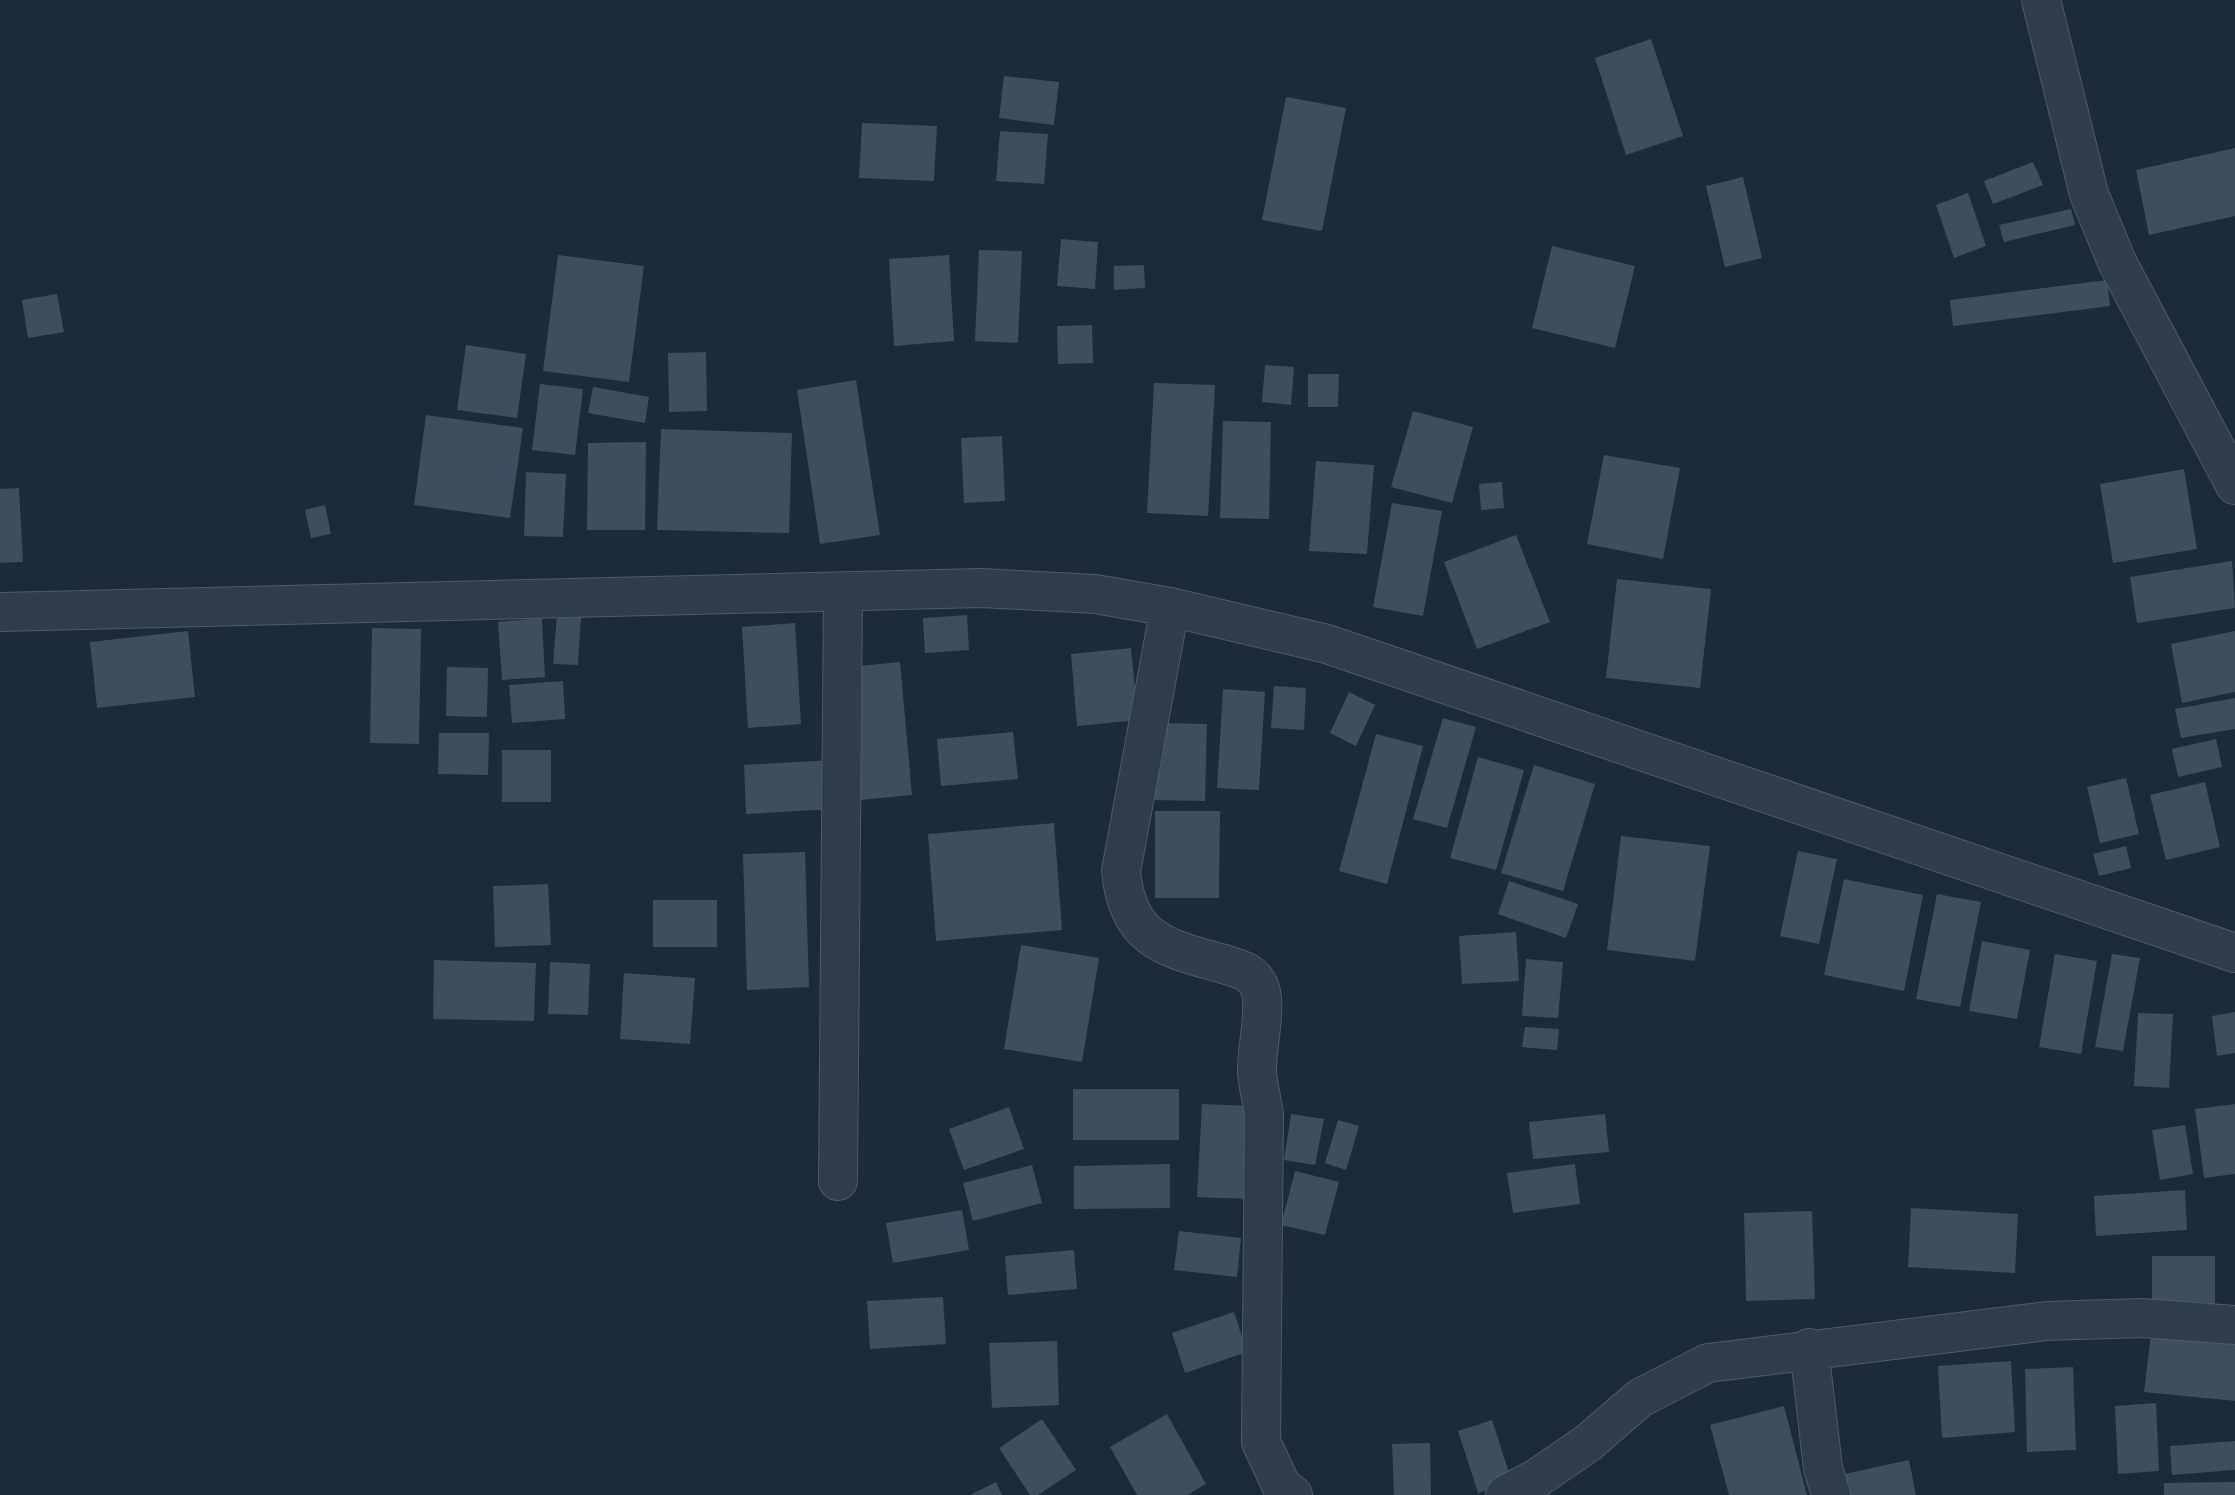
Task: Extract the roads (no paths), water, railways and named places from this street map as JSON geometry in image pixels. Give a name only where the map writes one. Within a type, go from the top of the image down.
[{"type":"street","points":[[2041,0],[2089,194],[2117,262],[2235,485]]},
{"type":"street","points":[[0,612],[995,588],[1095,594],[1170,607],[1327,644],[2235,953]]},
{"type":"street","points":[[838,1181],[843,593]]},
{"type":"street","points":[[1170,607],[1121,871],[1123,894],[1132,917],[1146,934],[1162,945],[1247,971],[1262,992],[1257,1070],[1264,1114],[1261,1442],[1281,1485],[1293,1495]]},
{"type":"street","points":[[1504,1495],[1536,1478],[1588,1443],[1640,1398],[1708,1363],[1809,1348],[2047,1321],[2142,1318],[2235,1325]]},
{"type":"street","points":[[1809,1348],[1823,1468],[1831,1495]]}]
